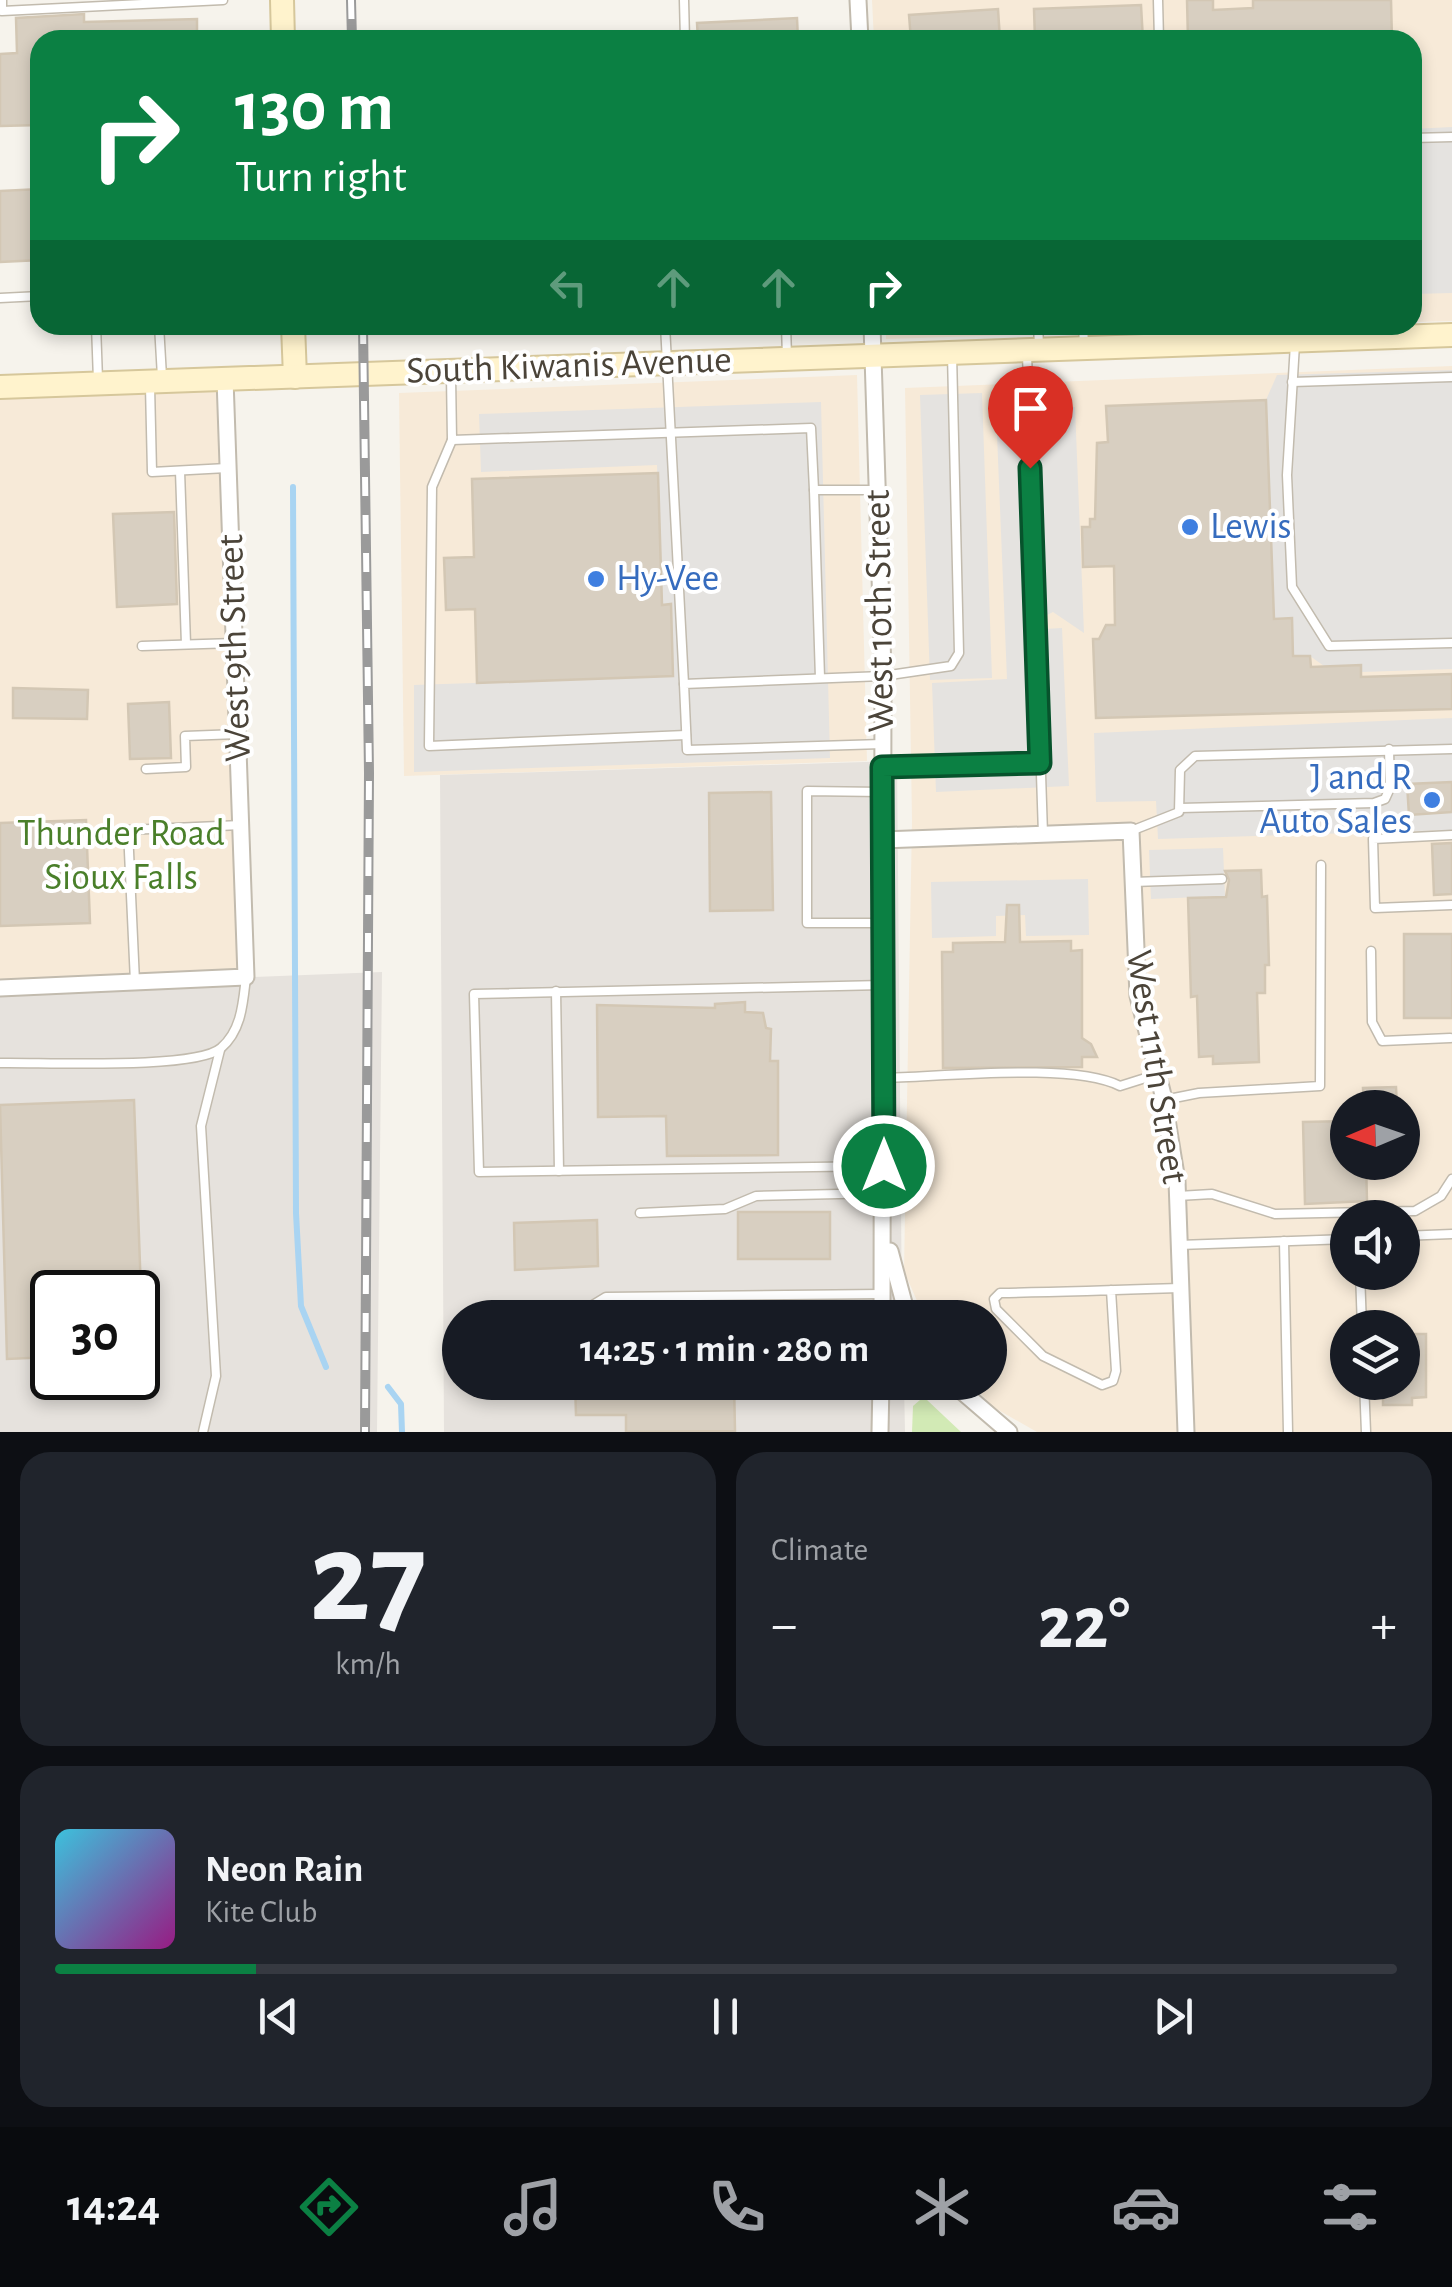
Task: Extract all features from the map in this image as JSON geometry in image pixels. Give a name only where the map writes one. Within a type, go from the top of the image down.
[{"type":"main road","points":[[282,0],[283,30]]},
{"type":"main road","points":[[293,335],[295,377]]},
{"type":"main road","name":"South Kiwanis Avenue","points":[[0,388],[952,351],[1034,340],[1126,335]]},
{"type":"main road","name":"South Kiwanis Avenue","points":[[1189,335],[1295,340],[1452,335]]},
{"type":"street","points":[[858,0],[860,30]]},
{"type":"street","name":"West 10th Street","points":[[872,335],[883,676],[882,1300]]},
{"type":"street","name":"West 9th Street","points":[[225,379],[246,977]]},
{"type":"street","points":[[882,840],[1131,831]]},
{"type":"street","name":"West 11th Street","points":[[1131,831],[1138,996],[1164,1100],[1178,1196],[1186,1432]]},
{"type":"street","points":[[0,988],[246,977]]},
{"type":"street","points":[[884,1198],[892,1266],[902,1300]]},
{"type":"street","points":[[880,1432],[881,1400]]},
{"type":"street","points":[[972,1400],[1009,1432]]},
{"type":"lane","points":[[2,0],[2,11],[223,0]]},
{"type":"lane","points":[[684,0],[686,30]]},
{"type":"lane","points":[[1158,0],[1159,30]]},
{"type":"lane","points":[[1422,138],[1452,136]]},
{"type":"lane","points":[[0,298],[30,296]]},
{"type":"lane","points":[[96,335],[98,384]]},
{"type":"lane","points":[[158,335],[152,472],[228,468]]},
{"type":"lane","points":[[666,335],[687,750],[882,744]]},
{"type":"lane","points":[[786,335],[787,357]]},
{"type":"lane","points":[[1034,340],[1043,834]]},
{"type":"lane","points":[[1295,340],[1286,474],[1292,587],[1329,646],[1452,643]]},
{"type":"lane","points":[[684,684],[883,676],[941,671],[951,666],[960,653],[952,351]]},
{"type":"lane","points":[[450,371],[452,440],[432,487],[429,746],[686,734]]},
{"type":"lane","points":[[1292,382],[1452,376]]},
{"type":"lane","points":[[452,440],[811,428],[820,678]]},
{"type":"lane","points":[[180,471],[186,644]]},
{"type":"lane","points":[[814,490],[877,490]]},
{"type":"lane","points":[[142,646],[234,642]]},
{"type":"lane","points":[[146,769],[186,767],[185,736],[238,734]]},
{"type":"lane","points":[[1180,808],[1374,803],[1386,799],[1390,788],[1389,749]]},
{"type":"lane","points":[[1131,831],[1172,817],[1180,808],[1180,770],[1194,756],[1452,749]]},
{"type":"lane","points":[[882,767],[1040,763]]},
{"type":"lane","points":[[882,792],[808,791],[807,923],[883,923]]},
{"type":"lane","points":[[134,982],[128,830],[241,826]]},
{"type":"lane","points":[[1452,835],[1373,840],[1374,908],[1452,906]]},
{"type":"lane","points":[[1164,1100],[1199,1092],[1320,1086],[1321,865]]},
{"type":"lane","points":[[1133,882],[1222,880]]},
{"type":"lane","points":[[1372,952],[1372,1022],[1382,1042],[1450,1038]]},
{"type":"lane","points":[[203,1432],[216,1376],[201,1126],[220,1050],[240,1021],[246,977]]},
{"type":"lane","points":[[883,985],[474,994],[479,1172],[884,1166]]},
{"type":"lane","points":[[556,992],[559,1171]]},
{"type":"lane","points":[[0,1063],[184,1061],[220,1050]]},
{"type":"lane","points":[[884,1078],[1066,1075],[1102,1077],[1120,1086],[1158,1074]]},
{"type":"lane","points":[[1178,1196],[1212,1194],[1275,1214],[1415,1211],[1441,1196],[1452,1179]]},
{"type":"lane","points":[[640,1213],[724,1209],[756,1196],[884,1198]]},
{"type":"lane","points":[[1420,1235],[1452,1234]]},
{"type":"lane","points":[[1179,1245],[1330,1239]]},
{"type":"lane","points":[[1284,1241],[1288,1432]]},
{"type":"lane","points":[[1111,1290],[1116,1372],[1113,1381],[1102,1385],[1043,1356],[996,1309],[994,1300],[1000,1294],[1111,1290],[1180,1288]]},
{"type":"lane","points":[[601,1300],[882,1294]]},
{"type":"lane","points":[[1365,1400],[1366,1432]]},
{"type":"shaded area","points":[[872,0],[1452,0],[1452,321],[1422,322],[1422,30],[874,30]]},
{"type":"shaded area","points":[[1452,127],[1452,293],[1422,294],[1422,128]]},
{"type":"shaded area","points":[[886,335],[1014,335],[886,339]]},
{"type":"shaded area","points":[[1452,366],[1452,1432],[1037,1432],[987,1400],[1007,1400],[1007,1300],[917,1300],[904,1271],[912,821],[905,388]]},
{"type":"shaded area","points":[[1452,370],[1452,669],[1361,672],[1360,665],[1324,666],[1310,656],[1293,656],[1274,619],[1266,400],[1277,375]]},
{"type":"shaded area","points":[[857,375],[867,761],[404,776],[399,393]]},
{"type":"shaded area","name":"Thunder Road Sioux Falls","points":[[225,379],[246,977],[0,987],[0,387]]},
{"type":"shaded area","points":[[982,393],[992,678],[930,680],[920,395]]},
{"type":"shaded area","points":[[821,402],[830,758],[414,772],[414,685],[673,676],[671,605],[662,605],[657,465],[481,472],[479,414]]},
{"type":"shaded area","points":[[1075,407],[1084,633],[1053,612],[1043,617],[1044,629],[1062,628],[1069,786],[936,792],[932,683],[1007,679],[996,410]]},
{"type":"shaded area","points":[[1452,718],[1452,830],[1158,839],[1156,801],[1096,802],[1094,733]]},
{"type":"shaded area","points":[[897,761],[902,1300],[443,1300],[440,775]]},
{"type":"shaded area","points":[[1223,848],[1225,896],[1151,899],[1149,850]]},
{"type":"shaded area","points":[[1088,879],[1089,935],[1026,936],[1025,915],[996,916],[996,936],[932,938],[931,882]]},
{"type":"shaded area","points":[[382,972],[377,1432],[0,1432],[0,987]]},
{"type":"shaded area","points":[[444,1400],[904,1400],[905,1432],[444,1432]]},
{"type":"green space","points":[[927,1400],[961,1432],[912,1432],[913,1406]]},
{"type":"building","points":[[1187,0],[1213,0],[1213,10],[1253,8],[1253,0],[1391,0],[1392,30],[1188,30]]},
{"type":"building","points":[[1141,5],[1142,30],[1035,30],[1034,9]]},
{"type":"building","points":[[998,9],[999,30],[910,30],[909,15]]},
{"type":"building","points":[[84,14],[84,22],[197,19],[197,30],[30,30],[30,125],[0,126],[0,54],[17,53],[16,18]]},
{"type":"building","points":[[797,18],[798,30],[697,30],[697,23]]},
{"type":"building","points":[[30,190],[30,260],[0,262],[0,191]]},
{"type":"building","points":[[1266,400],[1274,619],[1292,618],[1293,656],[1310,656],[1311,667],[1361,665],[1361,677],[1452,674],[1452,709],[1096,718],[1093,639],[1099,639],[1106,625],[1115,625],[1114,566],[1083,567],[1082,527],[1090,527],[1090,519],[1095,519],[1097,443],[1108,442],[1106,406]]},
{"type":"building","points":[[658,473],[662,605],[671,604],[673,676],[477,683],[475,609],[446,610],[444,558],[474,557],[472,479]]},
{"type":"building","points":[[174,512],[177,604],[117,607],[113,514]]},
{"type":"building","points":[[13,688],[88,690],[87,719],[13,718]]},
{"type":"building","points":[[169,702],[171,758],[130,759],[128,704]]},
{"type":"building","points":[[1452,782],[1452,812],[1409,815],[1407,784]]},
{"type":"building","points":[[771,792],[773,910],[710,911],[709,793]]},
{"type":"building","points":[[86,820],[90,923],[0,926],[0,823]]},
{"type":"building","points":[[1452,843],[1452,894],[1434,895],[1432,844]]},
{"type":"building","points":[[1261,870],[1262,897],[1267,896],[1269,965],[1265,965],[1265,993],[1257,993],[1259,1062],[1213,1064],[1213,1056],[1199,1057],[1197,996],[1191,997],[1188,898],[1226,897],[1229,880],[1225,871]]},
{"type":"building","points":[[1007,905],[1019,905],[1020,942],[1071,941],[1071,951],[1082,950],[1082,1038],[1091,1044],[1097,1057],[1082,1057],[1082,1067],[943,1068],[942,952],[953,952],[953,943],[1005,942]]},
{"type":"building","points":[[1404,934],[1452,934],[1452,1018],[1404,1018]]},
{"type":"building","points":[[745,1002],[745,1012],[763,1013],[766,1028],[771,1029],[770,1061],[778,1061],[778,1155],[667,1156],[666,1116],[598,1117],[597,1005],[715,1008],[715,1004]]},
{"type":"building","points":[[1396,1087],[1396,1090],[1363,1090]]},
{"type":"building","points":[[134,1100],[140,1270],[30,1270],[30,1358],[7,1359],[0,1105]]},
{"type":"building","points":[[1330,1121],[1330,1180],[1366,1180],[1367,1200],[1305,1204],[1303,1122]]},
{"type":"building","points":[[738,1212],[830,1212],[830,1259],[738,1259]]},
{"type":"building","points":[[597,1220],[598,1266],[515,1270],[514,1223]]},
{"type":"building","points":[[1420,1334],[1426,1334],[1426,1397],[1420,1397]]},
{"type":"building","points":[[576,1400],[734,1400],[735,1431],[626,1432],[626,1415],[576,1415]]},
{"type":"building","points":[[1383,1400],[1412,1400],[1412,1405],[1383,1405]]},
{"type":"waterway","points":[[293,487],[296,1213],[301,1306],[326,1367]]},
{"type":"waterway","points":[[388,1387],[401,1404],[402,1432]]},
{"type":"railway","points":[[351,0],[352,30]]},
{"type":"railway","points":[[363,335],[369,773],[365,1432]]},
{"type":"place","name":"Lewis","points":[[1190,527]]},
{"type":"place","name":"Hy-Vee","points":[[596,579]]},
{"type":"place","name":"J and R Auto Sales","points":[[1432,800]]},
{"type":"route","points":[[884,1166],[882,767],[1040,763],[1030,468]]}]
